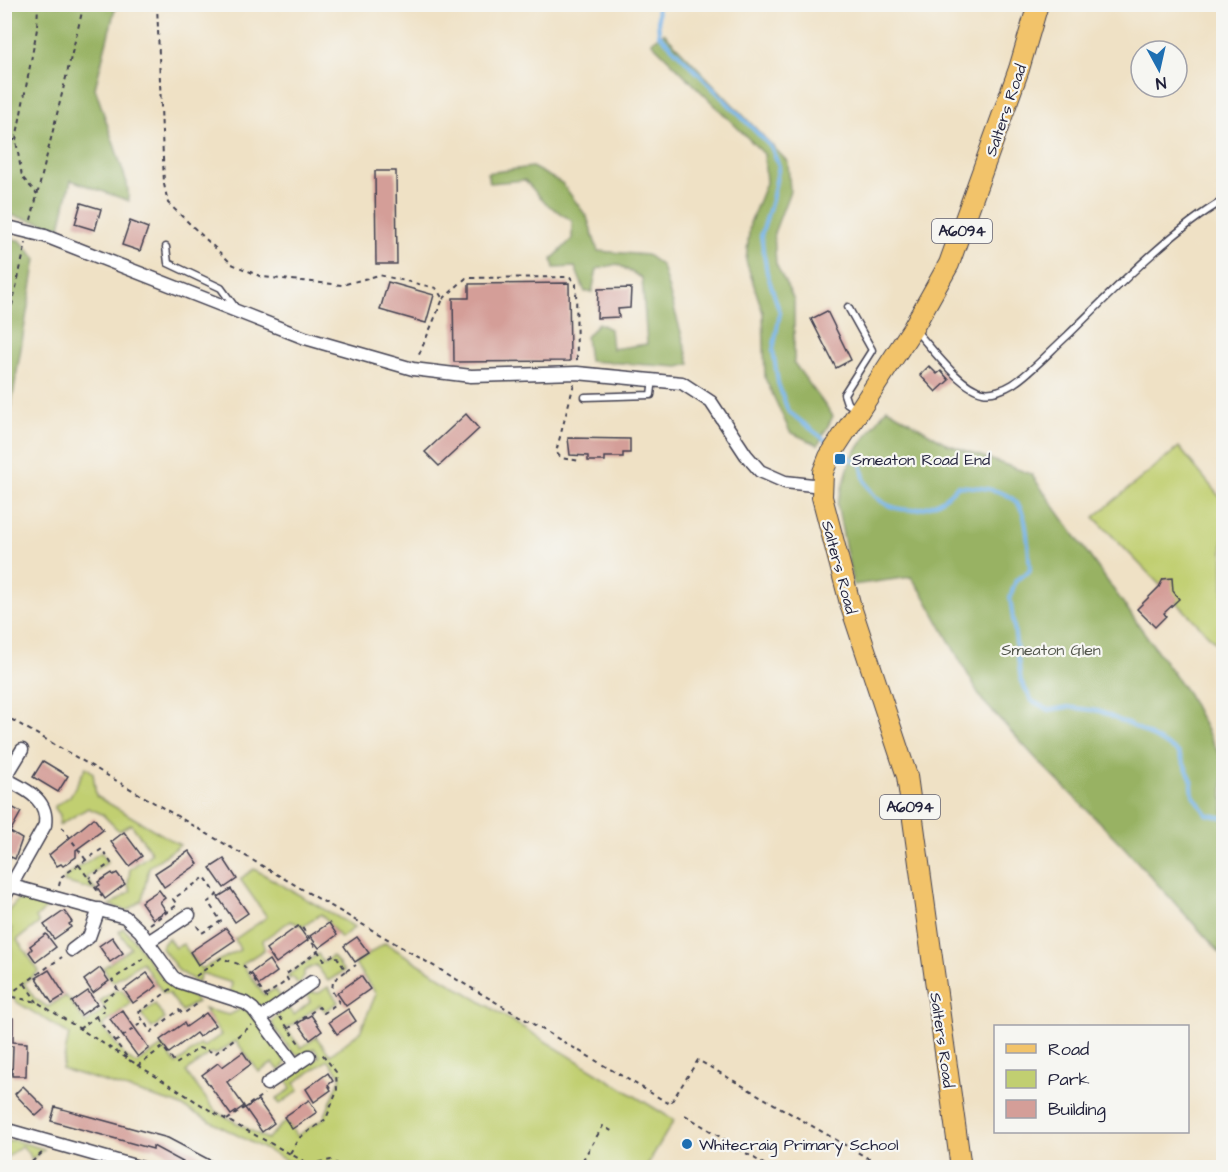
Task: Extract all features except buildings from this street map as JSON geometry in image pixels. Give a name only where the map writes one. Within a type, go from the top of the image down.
[{"type":"main road","name":"Salters Road","points":[[961,1167],[907,776],[851,608],[822,497],[822,486],[829,457],[914,328],[949,264],[974,200],[1019,69],[1038,4]]},
{"type":"street","points":[[4,225],[45,236],[305,338],[413,369],[471,376],[577,374],[654,378],[682,383],[711,402],[746,455],[760,471],[785,482],[822,486]]},
{"type":"street","points":[[4,898],[45,825],[46,816],[40,801],[5,778],[22,750]]},
{"type":"street","points":[[12,886],[125,918],[180,982],[245,1004],[261,1018],[295,1065]]},
{"type":"street","points":[[72,950],[89,937],[99,909]]},
{"type":"street","points":[[151,946],[189,915]]},
{"type":"street","points":[[261,1018],[312,982]]},
{"type":"street","points":[[267,1084],[309,1056]]},
{"type":"street","points":[[4,1129],[142,1167]]},
{"type":"lane","points":[[914,328],[950,369],[972,388],[984,393],[997,391],[1028,373],[1202,212],[1224,200]]},
{"type":"lane","points":[[166,247],[168,263],[221,288],[239,312]]},
{"type":"lane","points":[[848,307],[872,350],[844,394],[847,403],[859,411]]},
{"type":"lane","points":[[585,397],[651,395],[654,378]]},
{"type":"path","points":[[37,194],[22,177],[16,140],[37,29],[38,4]]},
{"type":"path","points":[[29,230],[84,4]]},
{"type":"path","points":[[157,4],[164,184],[168,203],[232,264],[262,277],[342,285],[379,275],[436,288],[443,299]]},
{"type":"path","points":[[4,146],[10,140],[16,140]]},
{"type":"path","points":[[4,341],[27,241]]},
{"type":"path","points":[[413,369],[443,299],[466,278],[570,276],[576,284],[577,374],[556,452],[561,458],[580,461]]},
{"type":"path","points":[[4,716],[670,1104],[698,1060],[885,1167]]},
{"type":"path","points":[[62,827],[86,860]]},
{"type":"path","points":[[57,897],[62,877],[102,849],[111,862],[89,878]]},
{"type":"path","points":[[79,865],[104,900],[99,909]]},
{"type":"path","points":[[79,1029],[106,1009],[101,1002],[118,990],[112,980],[151,946]]},
{"type":"path","points":[[6,995],[72,950]]},
{"type":"path","points":[[265,996],[288,980],[285,975],[318,951]]},
{"type":"path","points":[[346,971],[356,965]]},
{"type":"path","points":[[180,982],[138,1013],[151,1032],[179,1010],[183,1014],[200,1002],[203,990]]},
{"type":"path","points":[[25,983],[37,1002]]},
{"type":"path","points":[[6,995],[37,1002],[135,1065],[227,1120],[309,1164],[331,1160],[344,1167]]},
{"type":"path","points":[[96,1017],[135,1065]]},
{"type":"path","points":[[135,1065],[163,1047],[177,1064],[199,1048],[216,1053],[261,1018]]},
{"type":"path","points":[[115,1042],[144,1021]]},
{"type":"path","points":[[290,1153],[299,1138],[326,1119],[337,1091],[336,1072],[319,1050],[309,1056]]},
{"type":"path","points":[[227,1120],[268,1091],[267,1084]]},
{"type":"path","points":[[685,1115],[770,1167]]},
{"type":"path","points":[[578,1167],[603,1126],[615,1133]]},
{"type":"path","points":[[25,1167],[54,1142]]},
{"type":"green space","points":[[5,4],[116,5],[95,88],[127,183],[129,201],[71,180],[60,227],[5,214]]},
{"type":"green space","points":[[664,33],[788,162],[790,191],[774,233],[776,264],[794,300],[794,363],[833,416],[818,445],[790,432],[765,378],[763,313],[746,261],[750,223],[766,183],[764,154],[651,42]]},
{"type":"green space","points":[[532,167],[562,183],[587,217],[598,251],[647,255],[662,266],[690,364],[679,367],[589,361],[586,337],[598,323],[610,329],[612,349],[647,344],[642,278],[617,264],[597,269],[592,292],[585,292],[575,267],[554,268],[552,259],[572,239],[572,221],[545,203],[525,180],[490,183],[487,173]]},
{"type":"green space","points":[[5,239],[20,240],[36,259],[5,443]]},
{"type":"green space","name":"Smeaton Glen","points":[[887,408],[947,444],[1031,474],[1188,694],[1223,762],[1223,956],[1122,845],[1042,765],[982,700],[922,592],[911,577],[853,585],[837,504],[852,456]]},
{"type":"green space","points":[[1179,447],[1223,501],[1223,642],[1216,643],[1094,517]]},
{"type":"green space","points":[[86,767],[93,773],[96,796],[180,845],[149,867],[142,900],[127,911],[110,905],[131,891],[128,885],[130,869],[152,853],[131,824],[119,831],[102,814],[88,808],[59,825],[60,815],[54,807],[70,796]]},
{"type":"green space","points":[[101,852],[108,862],[86,877],[96,891],[64,882],[65,877]]},
{"type":"green space","points":[[254,869],[355,927],[341,938],[321,914],[304,926],[290,921],[263,940],[264,950],[242,964],[264,995],[275,989],[280,996],[280,999],[264,1008],[230,992],[232,983],[201,973],[198,983],[179,971],[161,947],[168,938],[175,948],[183,944],[201,969],[240,950],[235,939],[267,917],[240,879]]},
{"type":"green space","points":[[26,899],[50,905],[36,918],[39,923],[17,940],[39,971],[24,983],[35,999],[48,1007],[66,996],[86,1023],[105,1009],[100,1001],[116,990],[122,990],[131,1003],[102,1026],[125,1056],[136,1064],[162,1046],[176,1064],[201,1044],[203,1047],[221,1035],[204,1009],[229,1015],[243,1008],[251,1014],[286,1062],[280,1071],[273,1063],[259,1072],[236,1041],[214,1055],[212,1052],[186,1072],[216,1112],[267,1139],[286,1121],[297,1136],[324,1118],[341,1077],[328,1060],[294,1083],[299,1090],[280,1104],[276,1099],[291,1089],[287,1079],[320,1056],[314,1048],[302,1055],[293,1053],[273,1026],[272,1021],[287,1007],[294,1015],[310,1002],[307,992],[319,993],[328,987],[338,1002],[325,1011],[320,1005],[286,1029],[301,1048],[316,1037],[330,1055],[360,1032],[376,994],[355,964],[385,943],[674,1120],[646,1167],[299,1167],[177,1104],[62,1069],[69,1034],[18,1003],[5,991],[5,966],[11,959],[12,929],[8,925],[9,910],[18,900]]},
{"type":"green space","points":[[123,928],[166,982],[197,1002],[182,1011],[169,994],[163,993],[142,962],[113,982],[103,968],[131,948],[119,932]]},
{"type":"green space","points":[[318,954],[323,962],[333,956],[344,971],[328,981],[316,965],[304,971],[300,983],[297,983],[293,977],[289,979],[288,975]]},
{"type":"green space","points":[[155,1004],[165,1019],[152,1028],[141,1014]]},
{"type":"green space","points":[[13,1140],[44,1149],[32,1159],[22,1145],[5,1159],[5,1143]]},
{"type":"waterway","points":[[657,4],[659,34],[771,147],[779,166],[761,236],[767,273],[780,313],[773,350],[778,383],[788,411],[830,444]]},
{"type":"waterway","points":[[840,453],[861,464],[865,481],[874,495],[885,504],[897,508],[910,510],[923,508],[948,496],[957,486],[981,488],[1011,497],[1019,506],[1027,531],[1030,571],[1016,580],[1010,597],[1021,681],[1032,701],[1049,710],[1068,707],[1099,711],[1139,729],[1178,752],[1191,778],[1193,795],[1206,814],[1224,818]]},
{"type":"place","name":"Smeaton Road End","points":[[840,459]]},
{"type":"place","name":"Whitecraig Primary School","points":[[687,1144]]}]
